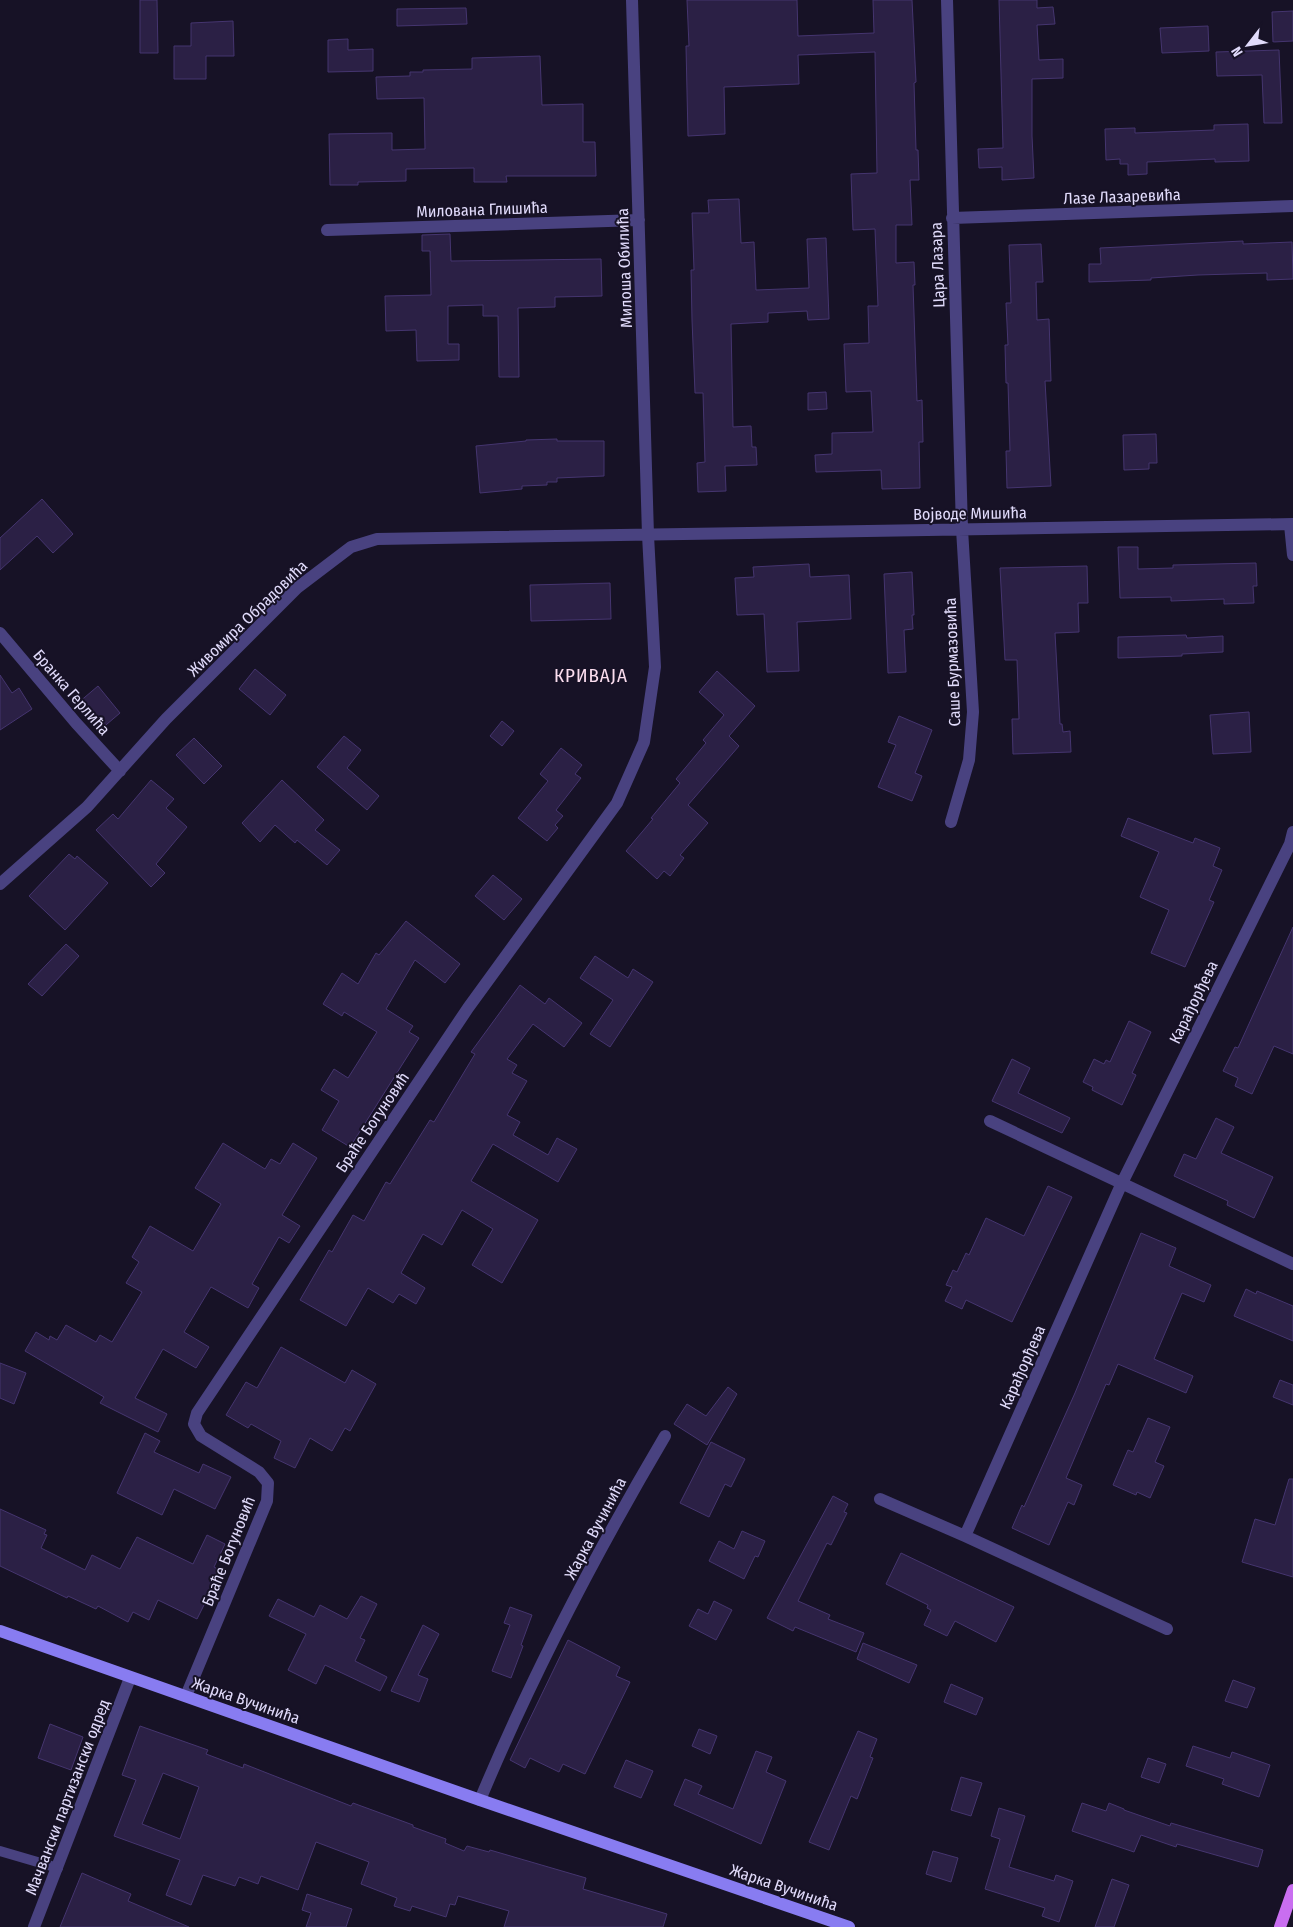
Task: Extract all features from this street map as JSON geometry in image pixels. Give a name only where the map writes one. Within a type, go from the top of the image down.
[{"type":"main road","points":[[1280,1927],[1293,1890]]},
{"type":"street","name":"Милоша Обилића","points":[[632,0],[648,535]]},
{"type":"street","name":"Цара Лазара","points":[[947,0],[962,529]]},
{"type":"street","name":"Лазе Лазаревића","points":[[952,218],[1293,206]]},
{"type":"street","name":"Милована Глишића","points":[[326,230],[639,220]]},
{"type":"street","name":"Војводе Мишића","points":[[648,535],[1291,524]]},
{"type":"street","points":[[1291,524],[1293,555]]},
{"type":"street","name":"Саше Бурмазовића","points":[[951,822],[969,760],[973,712],[962,529]]},
{"type":"street","name":"Живомира Обрадовића","points":[[0,884],[87,807],[166,718],[297,588],[351,547],[377,539],[648,535]]},
{"type":"street","name":"Браће Богуновић","points":[[186,1696],[267,1501],[268,1483],[259,1472],[201,1436],[194,1424],[198,1413],[468,1008],[617,803],[644,742],[654,667],[648,535]]},
{"type":"street","name":"Бранка Герлића","points":[[0,633],[76,723],[120,771]]},
{"type":"street","name":"Карађорђева","points":[[965,1536],[1121,1184],[1285,852],[1293,832]]},
{"type":"street","points":[[990,1121],[1293,1264]]},
{"type":"street","name":"Жарка Вучинића","points":[[480,1800],[509,1732],[614,1523],[665,1436]]},
{"type":"street","points":[[880,1499],[1167,1629]]},
{"type":"street","name":"Жарка Вучинића","points":[[0,1631],[130,1678],[849,1927]]},
{"type":"street","name":"Мачвански партизански одред","points":[[34,1927],[130,1678]]},
{"type":"lane","points":[[0,1851],[58,1868]]},
{"type":"building","points":[[140,0],[157,0],[158,53],[140,53]]},
{"type":"building","points":[[687,0],[797,0],[798,36],[874,33],[873,0],[912,0],[916,82],[914,83],[916,150],[918,150],[919,180],[910,180],[912,225],[896,225],[896,263],[914,262],[917,401],[922,400],[923,442],[919,442],[920,488],[882,489],[881,470],[816,472],[815,455],[832,454],[832,433],[873,432],[871,391],[846,392],[844,344],[869,343],[868,306],[878,306],[875,229],[853,230],[851,174],[877,173],[875,52],[798,55],[799,84],[724,87],[725,134],[688,136],[686,46],[689,46]]},
{"type":"building","points":[[999,0],[1037,0],[1037,8],[1053,7],[1055,24],[1037,25],[1039,60],[1063,59],[1063,78],[1032,79],[1034,178],[1002,180],[1002,167],[979,168],[978,149],[1003,148]]},
{"type":"building","points":[[466,8],[467,24],[397,26],[397,9]]},
{"type":"building","points":[[1293,11],[1293,41],[1273,42],[1272,12]]},
{"type":"building","points":[[233,21],[234,56],[206,56],[206,79],[174,79],[174,46],[191,46],[191,23]]},
{"type":"building","points":[[1208,26],[1209,51],[1162,53],[1160,28]]},
{"type":"building","points":[[348,39],[348,50],[373,49],[373,71],[328,72],[328,40]]},
{"type":"building","points":[[1279,50],[1282,123],[1264,123],[1262,75],[1217,76],[1216,52]]},
{"type":"building","points":[[540,56],[542,105],[583,104],[583,142],[595,142],[596,176],[506,176],[507,182],[474,182],[474,168],[406,169],[406,181],[358,182],[358,185],[330,185],[329,134],[392,133],[392,150],[425,149],[424,98],[377,99],[376,77],[410,76],[410,72],[423,72],[423,70],[472,69],[472,58]]},
{"type":"building","points":[[1248,124],[1249,161],[1215,162],[1215,159],[1147,162],[1147,174],[1128,175],[1128,164],[1120,164],[1120,159],[1106,160],[1105,129],[1135,128],[1135,133],[1214,130],[1214,125]]},
{"type":"building","points":[[739,199],[741,243],[754,242],[756,290],[809,288],[807,239],[826,238],[829,319],[808,320],[807,311],[768,313],[768,322],[731,324],[733,427],[751,426],[752,447],[756,447],[757,465],[725,466],[726,491],[698,492],[697,463],[705,462],[703,393],[695,393],[691,270],[694,270],[692,213],[709,213],[708,200]]},
{"type":"building","points":[[450,234],[451,261],[601,259],[602,296],[555,297],[555,307],[518,308],[519,377],[499,377],[498,316],[483,316],[483,305],[448,306],[448,344],[459,344],[459,360],[417,361],[416,330],[386,331],[385,296],[431,295],[430,251],[422,251],[422,235]]},
{"type":"building","points":[[1243,241],[1243,244],[1292,242],[1293,279],[1267,280],[1267,273],[1089,282],[1089,264],[1101,264],[1100,248]]},
{"type":"building","points":[[1041,244],[1043,282],[1036,282],[1037,320],[1049,319],[1051,381],[1045,381],[1051,486],[1007,488],[1006,451],[1010,451],[1005,345],[1008,345],[1006,303],[1011,303],[1009,245]]},
{"type":"building","points":[[826,392],[827,409],[808,410],[808,393]]},
{"type":"building","points":[[1156,434],[1157,463],[1149,463],[1149,469],[1124,470],[1123,435]]},
{"type":"building","points":[[557,439],[557,441],[604,441],[604,476],[557,478],[557,482],[547,482],[547,485],[522,486],[522,489],[480,493],[476,446],[526,440]]},
{"type":"building","points":[[42,499],[73,534],[53,553],[37,536],[0,570],[0,538]]},
{"type":"building","points":[[1118,547],[1138,547],[1138,569],[1173,568],[1173,565],[1256,563],[1257,586],[1253,586],[1254,603],[1224,604],[1224,599],[1171,601],[1171,597],[1120,598]]},
{"type":"building","points":[[809,564],[810,577],[849,575],[851,619],[797,622],[799,671],[767,672],[764,614],[737,615],[735,578],[754,577],[753,567]]},
{"type":"building","points":[[1087,566],[1088,603],[1078,603],[1079,632],[1055,633],[1060,724],[1062,724],[1063,732],[1070,731],[1071,752],[1013,754],[1012,719],[1019,719],[1017,660],[1005,660],[1000,568]]},
{"type":"building","points":[[912,572],[914,615],[912,615],[913,629],[904,630],[906,672],[888,673],[884,574]]},
{"type":"building","points":[[610,583],[611,619],[531,621],[530,585]]},
{"type":"building","points":[[1186,635],[1187,638],[1223,636],[1223,652],[1182,654],[1182,656],[1118,658],[1118,637]]},
{"type":"building","points":[[255,669],[286,695],[270,715],[239,689]]},
{"type":"building","points":[[717,671],[755,706],[729,736],[739,746],[688,805],[708,823],[680,855],[684,858],[670,876],[664,871],[657,879],[626,851],[680,783],[676,779],[706,743],[703,740],[724,715],[699,692]]},
{"type":"building","points":[[0,675],[12,693],[19,688],[32,709],[0,730]]},
{"type":"building","points":[[98,686],[120,713],[100,730],[78,703]]},
{"type":"building","points":[[1249,712],[1251,752],[1213,754],[1210,715]]},
{"type":"building","points":[[899,716],[932,730],[915,773],[922,776],[912,801],[878,787],[896,745],[888,742]]},
{"type":"building","points":[[502,721],[514,731],[502,746],[490,736]]},
{"type":"building","points":[[344,736],[361,750],[347,768],[379,796],[367,810],[317,767]]},
{"type":"building","points":[[194,738],[222,766],[204,784],[176,755]]},
{"type":"building","points":[[561,748],[582,765],[575,774],[581,778],[556,810],[563,816],[555,825],[558,828],[547,841],[518,818],[548,781],[540,774]]},
{"type":"building","points":[[151,780],[174,799],[166,808],[187,827],[156,864],[165,873],[151,887],[96,830],[113,814],[118,819]]},
{"type":"building","points":[[282,780],[324,820],[315,830],[340,850],[327,865],[297,840],[295,843],[275,825],[260,842],[242,823]]},
{"type":"building","points":[[1128,818],[1193,843],[1195,838],[1220,848],[1213,866],[1222,870],[1209,900],[1214,902],[1185,967],[1151,953],[1169,910],[1140,897],[1159,852],[1121,836]]},
{"type":"building","points":[[69,854],[75,859],[77,856],[108,883],[65,930],[29,896]]},
{"type":"building","points":[[493,875],[522,899],[504,920],[475,896]]},
{"type":"building","points":[[406,921],[460,964],[445,983],[415,960],[386,1009],[413,1026],[409,1032],[419,1038],[350,1147],[322,1130],[339,1101],[321,1090],[334,1069],[348,1078],[377,1032],[344,1012],[342,1016],[323,1004],[342,973],[358,984],[376,953],[379,955]]},
{"type":"building","points":[[1293,927],[1293,1054],[1274,1046],[1252,1094],[1235,1086],[1238,1078],[1223,1071],[1235,1047],[1238,1048]]},
{"type":"building","points":[[66,944],[79,956],[42,996],[28,984]]},
{"type":"building","points":[[595,956],[628,978],[633,969],[653,982],[610,1047],[590,1034],[613,1000],[580,978]]},
{"type":"building","points":[[520,985],[545,1004],[549,998],[582,1023],[564,1047],[533,1024],[507,1059],[517,1065],[512,1073],[527,1081],[507,1115],[520,1122],[513,1135],[548,1155],[557,1138],[577,1149],[558,1182],[493,1144],[471,1181],[538,1220],[502,1283],[472,1265],[493,1229],[462,1210],[442,1245],[423,1234],[401,1273],[425,1288],[416,1304],[399,1294],[393,1303],[368,1288],[346,1326],[300,1300],[329,1250],[332,1252],[353,1215],[364,1221],[386,1182],[390,1184],[430,1120],[434,1122],[475,1054],[471,1052]]},
{"type":"building","points":[[1129,1021],[1151,1032],[1132,1073],[1136,1075],[1122,1105],[1092,1090],[1093,1087],[1083,1082],[1094,1059],[1104,1064],[1106,1060],[1110,1062]]},
{"type":"building","points":[[1012,1059],[1030,1068],[1018,1093],[1070,1118],[1062,1133],[992,1101]]},
{"type":"building","points":[[1216,1118],[1234,1127],[1221,1153],[1273,1177],[1254,1218],[1227,1205],[1228,1201],[1174,1176],[1184,1154],[1196,1159]]},
{"type":"building","points":[[223,1143],[265,1169],[271,1159],[280,1164],[293,1143],[317,1158],[282,1215],[300,1226],[289,1243],[279,1237],[252,1284],[259,1288],[248,1308],[211,1287],[184,1332],[209,1347],[196,1368],[163,1349],[135,1398],[167,1414],[158,1432],[100,1403],[104,1397],[25,1351],[36,1332],[49,1340],[50,1336],[57,1340],[66,1325],[96,1342],[100,1335],[112,1342],[142,1292],[126,1283],[139,1262],[132,1257],[150,1226],[193,1251],[221,1204],[195,1188]]},
{"type":"building","points":[[1048,1186],[1072,1197],[1012,1322],[966,1300],[962,1309],[945,1301],[952,1287],[946,1285],[953,1270],[957,1272],[966,1253],[969,1255],[986,1218],[1024,1236]]},
{"type":"building","points":[[1141,1233],[1176,1248],[1169,1266],[1211,1285],[1204,1302],[1182,1293],[1154,1359],[1193,1376],[1186,1393],[1118,1364],[1109,1385],[1106,1384],[1066,1478],[1082,1485],[1074,1505],[1068,1502],[1049,1545],[1012,1528],[1022,1505],[1024,1507],[1075,1393]]},
{"type":"building","points":[[1246,1289],[1256,1294],[1257,1291],[1293,1306],[1293,1341],[1234,1316]]},
{"type":"building","points":[[281,1347],[345,1383],[352,1370],[376,1384],[350,1431],[345,1428],[332,1451],[310,1438],[295,1468],[274,1458],[281,1441],[251,1424],[248,1428],[226,1415],[246,1382],[257,1388]]},
{"type":"building","points":[[0,1363],[26,1373],[14,1404],[0,1398]]},
{"type":"building","points":[[1280,1380],[1293,1385],[1293,1405],[1273,1397]]},
{"type":"building","points":[[728,1387],[737,1394],[707,1445],[674,1424],[687,1404],[706,1416]]},
{"type":"building","points":[[1148,1418],[1170,1427],[1155,1462],[1164,1466],[1150,1498],[1137,1492],[1136,1495],[1113,1485],[1128,1450],[1133,1452]]},
{"type":"building","points":[[145,1433],[160,1441],[154,1452],[199,1473],[203,1464],[231,1477],[215,1509],[174,1489],[162,1515],[117,1493]]},
{"type":"building","points":[[711,1442],[745,1459],[731,1487],[725,1484],[709,1517],[680,1503]]},
{"type":"building","points":[[1289,1479],[1293,1479],[1293,1577],[1242,1562],[1255,1519],[1275,1525]]},
{"type":"building","points":[[833,1496],[848,1504],[844,1512],[847,1513],[831,1545],[827,1543],[798,1601],[830,1615],[828,1619],[864,1633],[856,1652],[795,1627],[793,1631],[767,1618]]},
{"type":"building","points":[[0,1509],[46,1530],[44,1534],[47,1535],[41,1548],[85,1570],[92,1555],[120,1569],[137,1537],[193,1564],[207,1535],[225,1544],[214,1567],[221,1571],[197,1619],[158,1600],[149,1620],[133,1612],[128,1622],[98,1606],[96,1609],[68,1596],[67,1598],[0,1566]]},
{"type":"building","points":[[742,1531],[765,1541],[758,1557],[755,1556],[744,1579],[709,1561],[719,1541],[734,1549]]},
{"type":"building","points":[[901,1553],[1014,1607],[996,1642],[955,1621],[947,1636],[924,1625],[931,1610],[927,1608],[928,1605],[886,1584]]},
{"type":"building","points":[[361,1596],[377,1604],[360,1638],[365,1640],[355,1661],[387,1677],[380,1691],[325,1665],[316,1684],[288,1670],[306,1634],[269,1616],[278,1599],[314,1617],[320,1605],[347,1619]]},
{"type":"building","points":[[714,1601],[732,1610],[716,1640],[689,1626],[698,1609],[708,1614]]},
{"type":"building","points":[[510,1607],[532,1615],[511,1678],[492,1671],[510,1625],[504,1623]]},
{"type":"building","points":[[423,1625],[439,1634],[418,1675],[428,1679],[419,1702],[391,1691]]},
{"type":"building","points":[[568,1640],[620,1667],[616,1676],[630,1682],[585,1774],[563,1764],[559,1772],[530,1758],[525,1768],[510,1760]]},
{"type":"building","points":[[863,1643],[917,1665],[909,1683],[857,1659]]},
{"type":"building","points":[[1233,1680],[1255,1688],[1247,1708],[1225,1701]]},
{"type":"building","points":[[951,1684],[983,1698],[976,1715],[944,1702]]},
{"type":"building","points":[[50,1724],[83,1737],[71,1770],[38,1758]]},
{"type":"building","points":[[140,1726],[208,1750],[206,1754],[243,1768],[244,1764],[351,1806],[353,1803],[413,1825],[413,1827],[446,1839],[445,1843],[464,1851],[467,1846],[489,1852],[490,1850],[586,1878],[583,1889],[667,1914],[663,1927],[504,1927],[509,1911],[458,1896],[455,1905],[450,1904],[446,1917],[412,1906],[410,1911],[394,1906],[397,1898],[361,1884],[369,1862],[316,1842],[298,1890],[261,1876],[258,1884],[239,1877],[235,1886],[203,1875],[191,1905],[166,1895],[180,1860],[114,1836],[136,1780],[122,1775]],"holes":[[[163,1773],[199,1787],[180,1839],[142,1824]]]},
{"type":"building","points":[[699,1729],[717,1736],[710,1754],[692,1746]]},
{"type":"building","points":[[858,1731],[877,1739],[870,1757],[873,1758],[857,1799],[851,1796],[829,1850],[809,1842]]},
{"type":"building","points":[[1193,1746],[1230,1758],[1232,1752],[1270,1765],[1259,1797],[1222,1784],[1224,1779],[1186,1766]]},
{"type":"building","points":[[756,1751],[772,1757],[766,1772],[786,1781],[761,1844],[674,1805],[685,1779],[702,1786],[698,1794],[733,1809]]},
{"type":"building","points":[[1148,1758],[1166,1764],[1159,1783],[1141,1777]]},
{"type":"building","points":[[626,1760],[653,1771],[641,1798],[614,1787]]},
{"type":"building","points":[[961,1777],[982,1783],[971,1816],[951,1810]]},
{"type":"building","points":[[1082,1803],[1106,1811],[1109,1803],[1170,1826],[1171,1823],[1263,1850],[1258,1867],[1177,1844],[1176,1847],[1141,1835],[1134,1852],[1072,1831]]},
{"type":"building","points":[[999,1808],[1025,1816],[1009,1867],[1054,1881],[1056,1875],[1073,1881],[1059,1922],[1042,1916],[1045,1908],[985,1889],[1000,1839],[991,1836]]},
{"type":"building","points":[[933,1851],[958,1858],[951,1882],[926,1874]]},
{"type":"building","points":[[82,1873],[131,1894],[128,1901],[189,1927],[60,1927]]},
{"type":"building","points":[[1112,1879],[1129,1885],[1114,1927],[1095,1927]]},
{"type":"building","points":[[307,1894],[352,1909],[346,1927],[306,1927],[311,1913],[302,1910]]},
{"type":"district","name":"КРИВАЈА","points":[[591,675]]}]
